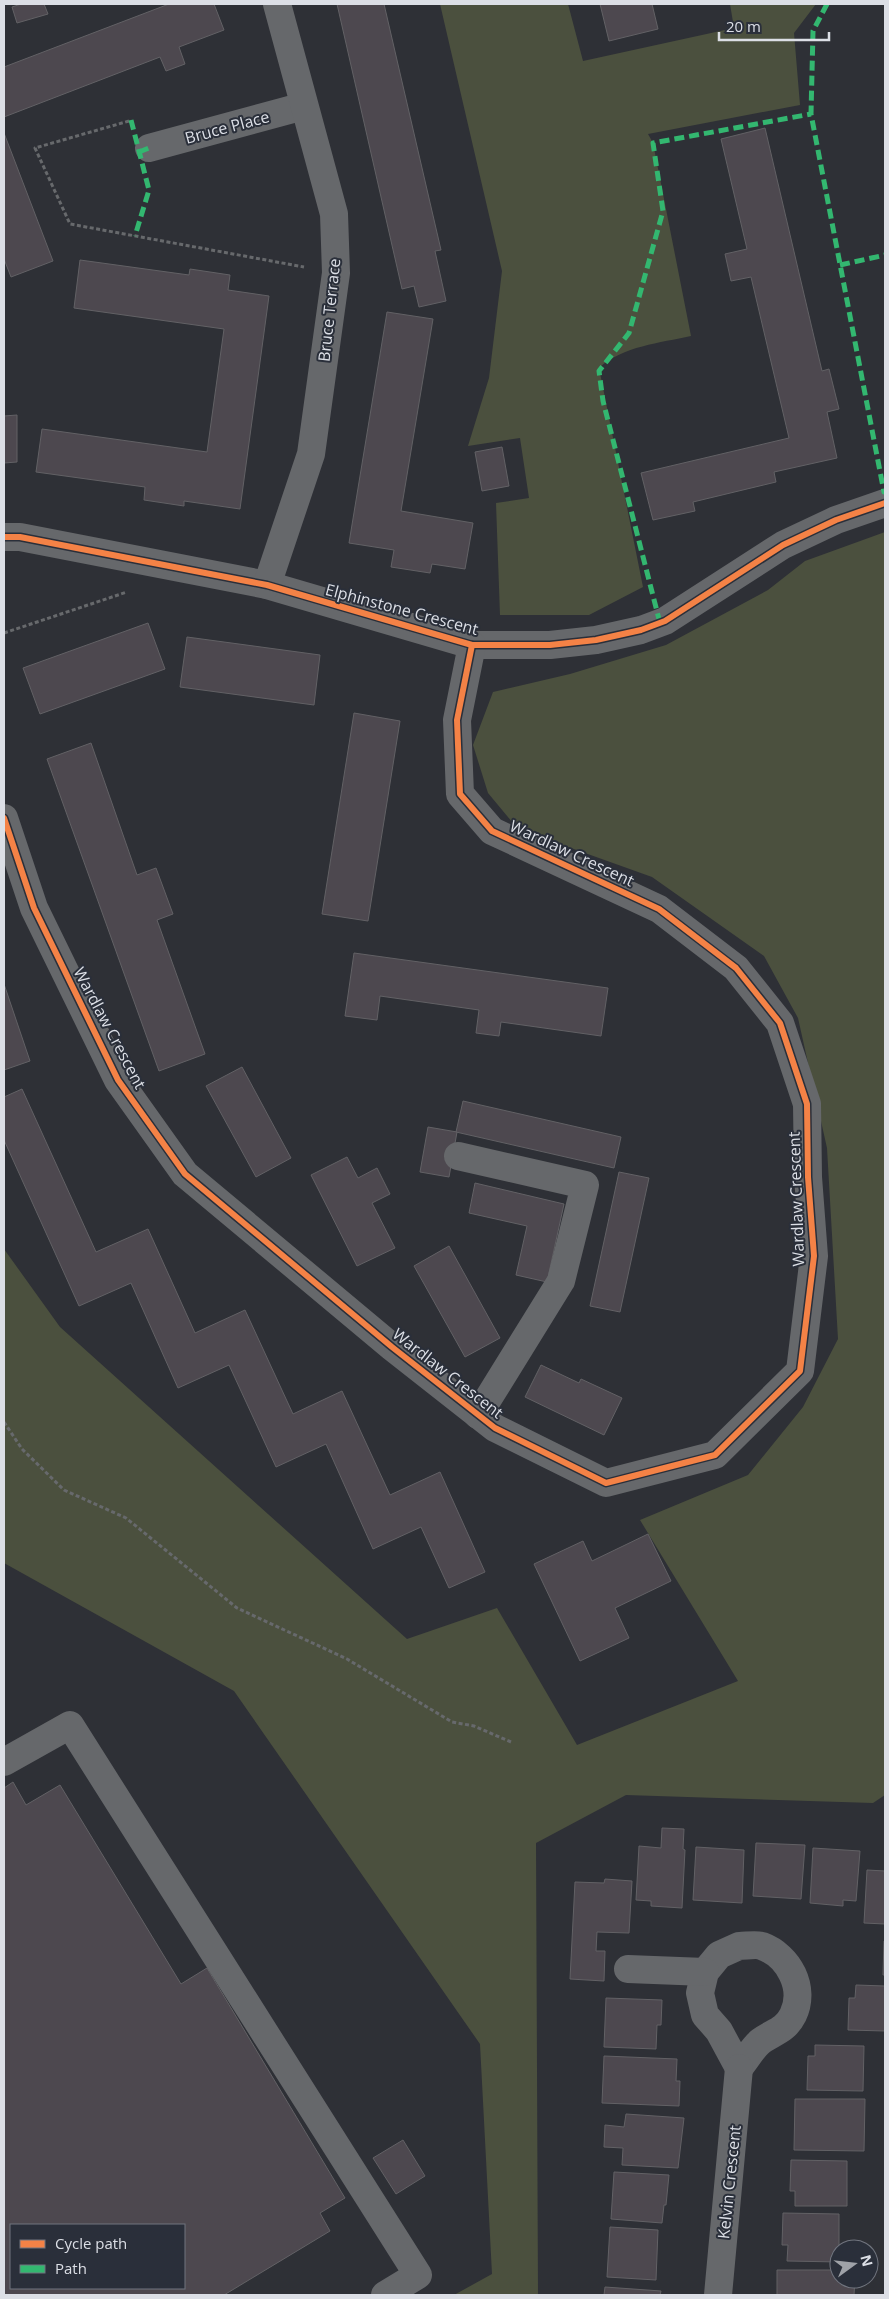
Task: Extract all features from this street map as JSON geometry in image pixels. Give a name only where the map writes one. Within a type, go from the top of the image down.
[{"type":"street","name":"Bruce Terrace","points":[[267,585],[311,454],[336,273],[334,214],[277,4]]},
{"type":"street","name":"Bruce Place","points":[[149,148],[304,106]]},
{"type":"street","name":"Elphinstone Crescent","points":[[4,537],[20,537],[267,585],[472,645],[550,645],[596,640],[641,630],[665,621],[783,545],[836,520],[885,503]]},
{"type":"street","name":"Wardlaw Crescent","points":[[4,818],[14,884],[34,908],[118,1080],[185,1174],[392,1347],[495,1428],[606,1483],[715,1455],[800,1370],[814,1256],[808,1177],[807,1104],[780,1023],[736,968],[658,909],[492,831],[460,794],[457,720],[472,645]]},
{"type":"street","points":[[458,1156],[585,1185],[561,1281],[478,1415]]},
{"type":"street","points":[[4,1762],[70,1725],[418,2275],[386,2295]]},
{"type":"street","points":[[739,1946],[761,1946],[780,1956],[793,1973],[798,1994],[793,2015],[780,2032],[760,2041],[740,2068],[719,2031],[706,2014],[700,1993],[706,1972],[719,1955],[739,1946]]},
{"type":"street","points":[[628,1969],[706,1972]]},
{"type":"street","name":"Kelvin Crescent","points":[[718,2295],[740,2068]]},
{"type":"path","points":[[4,633],[135,590]]},
{"type":"path","points":[[4,1422],[22,1449],[64,1490],[126,1518],[237,1608],[347,1659],[452,1722],[474,1726],[511,1742]]},
{"type":"green space","points":[[440,4],[568,4],[583,61],[734,28],[730,4],[816,4],[794,33],[800,105],[648,134],[653,143],[691,336],[630,350],[599,368],[643,587],[589,615],[500,615],[496,503],[529,498],[520,438],[468,446],[489,378],[502,271]]},
{"type":"green space","points":[[885,532],[885,1795],[873,1803],[626,1795],[536,1843],[538,2295],[454,2295],[492,2274],[480,2044],[234,1691],[4,1563],[4,1249],[60,1327],[407,1639],[497,1608],[577,1745],[738,1681],[640,1520],[748,1475],[803,1407],[838,1339],[827,1148],[798,1018],[764,956],[652,877],[518,829],[488,793],[473,745],[493,692],[570,674],[666,645],[768,590],[805,561]]},
{"type":"building","points":[[21,4],[44,4],[48,14],[17,23],[12,7]]},
{"type":"building","points":[[169,4],[214,4],[224,30],[179,47],[185,64],[166,71],[160,57],[4,117],[4,67]]},
{"type":"building","points":[[337,4],[384,4],[441,250],[435,251],[446,301],[419,307],[414,286],[402,289]]},
{"type":"building","points":[[600,4],[652,4],[658,29],[609,41]]},
{"type":"building","points":[[765,128],[822,371],[829,369],[839,409],[827,412],[837,458],[774,472],[776,482],[693,502],[695,511],[653,520],[641,473],[789,438],[751,277],[731,281],[725,254],[747,249],[721,139]]},
{"type":"building","points":[[4,133],[53,261],[11,277],[4,259]]},
{"type":"building","points":[[80,260],[189,275],[190,269],[230,275],[228,290],[269,296],[240,509],[184,501],[184,506],[144,500],[145,487],[36,472],[42,429],[207,452],[224,329],[74,308]]},
{"type":"building","points":[[387,312],[433,319],[401,511],[473,523],[465,569],[432,564],[430,573],[391,567],[394,550],[349,543]]},
{"type":"building","points":[[17,415],[17,462],[4,463],[4,416]]},
{"type":"building","points":[[502,447],[509,486],[482,491],[475,452]]},
{"type":"building","points":[[148,623],[165,669],[40,714],[23,668]]},
{"type":"building","points":[[187,637],[320,655],[314,705],[180,687]]},
{"type":"building","points":[[354,713],[400,721],[368,921],[322,914]]},
{"type":"building","points":[[91,743],[137,875],[156,868],[173,914],[157,920],[205,1054],[159,1071],[47,759]]},
{"type":"building","points":[[354,953],[608,988],[601,1036],[501,1022],[499,1036],[476,1033],[479,1010],[380,996],[377,1020],[345,1016]]},
{"type":"building","points":[[4,984],[30,1061],[4,1070]]},
{"type":"building","points":[[242,1067],[291,1158],[256,1177],[206,1086]]},
{"type":"building","points":[[22,1089],[96,1252],[148,1229],[195,1333],[245,1310],[293,1414],[342,1391],[390,1495],[440,1472],[485,1572],[449,1588],[421,1527],[373,1549],[326,1444],[276,1467],[229,1365],[178,1388],[131,1283],[79,1306],[4,1140],[4,1097]]},
{"type":"building","points":[[463,1101],[621,1137],[614,1168],[456,1132]]},
{"type":"building","points":[[428,1127],[457,1132],[449,1177],[420,1172]]},
{"type":"building","points":[[347,1157],[358,1178],[377,1168],[390,1194],[372,1203],[395,1248],[357,1266],[311,1175]]},
{"type":"building","points":[[619,1172],[649,1178],[620,1312],[590,1306]]},
{"type":"building","points":[[475,1183],[564,1204],[547,1282],[516,1275],[527,1226],[469,1213]]},
{"type":"building","points":[[449,1246],[500,1338],[465,1357],[414,1266]]},
{"type":"building","points":[[541,1365],[579,1383],[581,1379],[622,1398],[604,1435],[525,1397]]},
{"type":"building","points":[[648,1534],[671,1581],[615,1608],[629,1638],[580,1661],[534,1564],[583,1541],[592,1561]]},
{"type":"building","points":[[13,1782],[26,1805],[60,1785],[181,1984],[207,1968],[345,2198],[320,2213],[330,2231],[224,2295],[4,2295],[4,1788]]},
{"type":"building","points":[[662,1828],[684,1829],[683,1849],[685,1850],[682,1908],[651,1906],[651,1901],[636,1900],[639,1846],[661,1848]]},
{"type":"building","points":[[756,1843],[805,1845],[801,1899],[753,1896]]},
{"type":"building","points":[[696,1847],[744,1850],[742,1903],[693,1900]]},
{"type":"building","points":[[813,1848],[860,1851],[856,1901],[843,1900],[843,1906],[810,1903]]},
{"type":"building","points":[[867,1870],[885,1871],[885,1924],[864,1923]]},
{"type":"building","points":[[605,1879],[632,1881],[629,1933],[597,1932],[596,1951],[605,1951],[604,1981],[570,1979],[575,1882],[604,1883]]},
{"type":"building","points":[[884,1941],[885,1975],[883,1975]]},
{"type":"building","points":[[856,1985],[885,1986],[885,2031],[848,2030],[849,1998],[855,1998]]},
{"type":"building","points":[[606,1998],[662,2000],[661,2025],[657,2025],[656,2049],[604,2047]]},
{"type":"building","points":[[815,2045],[864,2046],[863,2091],[807,2090],[808,2056],[815,2056]]},
{"type":"building","points":[[604,2056],[677,2059],[676,2081],[680,2081],[679,2106],[602,2103]]},
{"type":"building","points":[[795,2099],[865,2099],[864,2151],[794,2150]]},
{"type":"building","points":[[626,2114],[684,2118],[678,2168],[622,2165],[623,2148],[604,2147],[605,2125],[624,2127]]},
{"type":"building","points":[[403,2140],[425,2176],[396,2194],[373,2158]]},
{"type":"building","points":[[791,2160],[847,2161],[847,2206],[795,2206],[795,2191],[790,2191]]},
{"type":"building","points":[[614,2172],[669,2175],[662,2223],[611,2219]]},
{"type":"building","points":[[783,2213],[839,2214],[839,2239],[829,2239],[829,2262],[787,2261],[788,2245],[782,2245]]},
{"type":"building","points":[[610,2227],[658,2230],[656,2280],[607,2277]]},
{"type":"building","points":[[777,2270],[829,2270],[829,2289],[854,2289],[854,2295],[777,2295]]},
{"type":"building","points":[[605,2287],[661,2291],[660,2295],[604,2295]]},
{"type":"marked path","points":[[827,4],[813,31],[811,114],[885,492]]},
{"type":"marked path","points":[[660,623],[603,401],[599,371],[629,333],[663,211],[653,143],[811,114]]},
{"type":"marked path","points":[[131,120],[149,190],[135,236]]},
{"type":"marked path","points":[[139,152],[149,148]]},
{"type":"marked path","points":[[840,265],[885,255]]},
{"type":"cycle path","points":[[4,537],[20,537],[267,585],[472,645],[550,645],[596,640],[641,630],[665,621],[783,545],[836,520],[885,503]]},
{"type":"cycle path","points":[[4,818],[34,908],[118,1080],[185,1174],[392,1347],[495,1428],[606,1483],[715,1455],[800,1371],[814,1256],[808,1177],[807,1104],[780,1023],[736,968],[659,909],[492,831],[460,794],[457,720],[472,645]]}]
